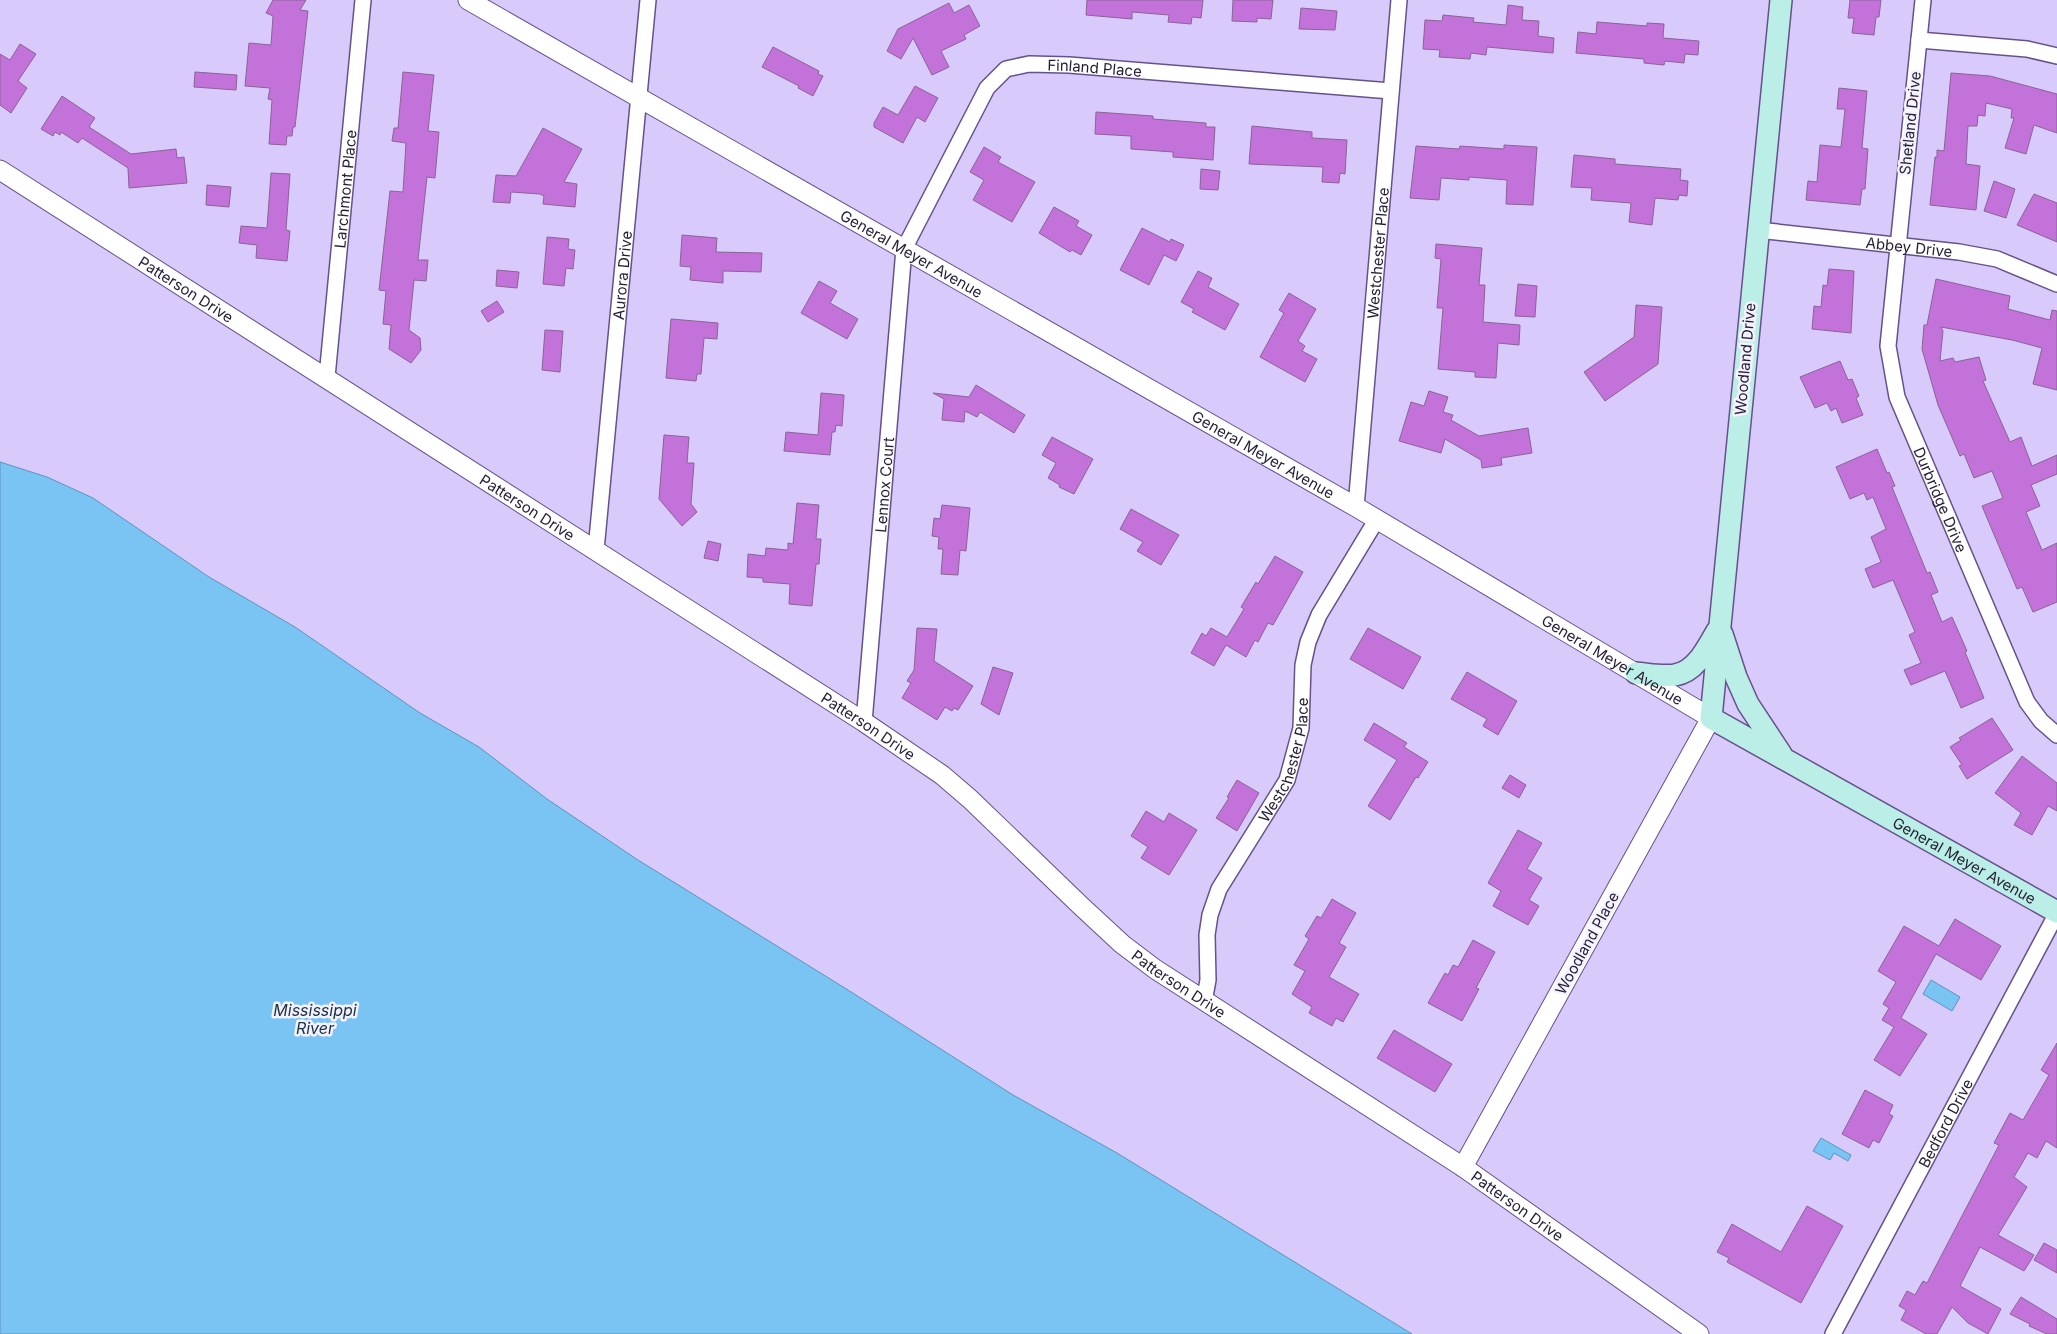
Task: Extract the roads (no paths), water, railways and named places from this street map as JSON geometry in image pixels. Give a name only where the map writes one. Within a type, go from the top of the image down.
[{"type":"main road","name":"Woodland Drive","points":[[1711,718],[1781,0]]},
{"type":"main road","points":[[1636,673],[1675,675],[1688,670],[1701,658],[1720,627]]},
{"type":"main road","points":[[1720,627],[1736,677],[1748,704],[1784,759]]},
{"type":"main road","name":"General Meyer Avenue","points":[[1711,718],[2057,912]]},
{"type":"street","name":"Larchmont Place","points":[[327,377],[363,0]]},
{"type":"street","name":"General Meyer Avenue","points":[[468,0],[1377,519],[1711,718]]},
{"type":"street","name":"Aurora Drive","points":[[596,550],[648,0]]},
{"type":"street","name":"Westchester Place","points":[[1356,507],[1399,0]]},
{"type":"street","name":"Shetland Drive","points":[[1898,245],[1923,0]]},
{"type":"street","points":[[1919,40],[2028,49],[2057,56]]},
{"type":"street","name":"Finland Place","points":[[904,249],[987,88],[1006,69],[1029,64],[1069,65],[1391,91]]},
{"type":"street","name":"Patterson Drive","points":[[0,170],[327,377],[864,722],[942,775],[1002,829],[1046,874],[1122,944],[1204,1002],[1463,1167],[1699,1334]]},
{"type":"street","name":"Abbey Drive","points":[[1758,230],[1997,258],[2057,284]]},
{"type":"street","name":"Durbridge Drive","points":[[1898,245],[1888,346],[1897,397],[2027,702],[2041,720],[2057,735]]},
{"type":"street","name":"Lennox Court","points":[[864,722],[904,249]]},
{"type":"street","name":"Westchester Place","points":[[1204,1002],[1208,980],[1207,935],[1210,915],[1219,889],[1287,780],[1301,728],[1303,665],[1308,642],[1319,615],[1377,519]]},
{"type":"street","name":"Woodland Place","points":[[1463,1167],[1711,718]]},
{"type":"street","name":"Bedford Drive","points":[[1834,1334],[2057,912]]},
{"type":"water","name":"Mississippi River","points":[[0,462],[47,477],[93,498],[209,577],[295,627],[420,713],[479,747],[547,799],[638,860],[1013,1095],[1117,1153],[1412,1334],[0,1334]]},
{"type":"water","points":[[1931,980],[1960,997],[1952,1011],[1923,994]]},
{"type":"water","points":[[1821,1138],[1851,1155],[1848,1161],[1834,1153],[1830,1160],[1813,1151]]}]
